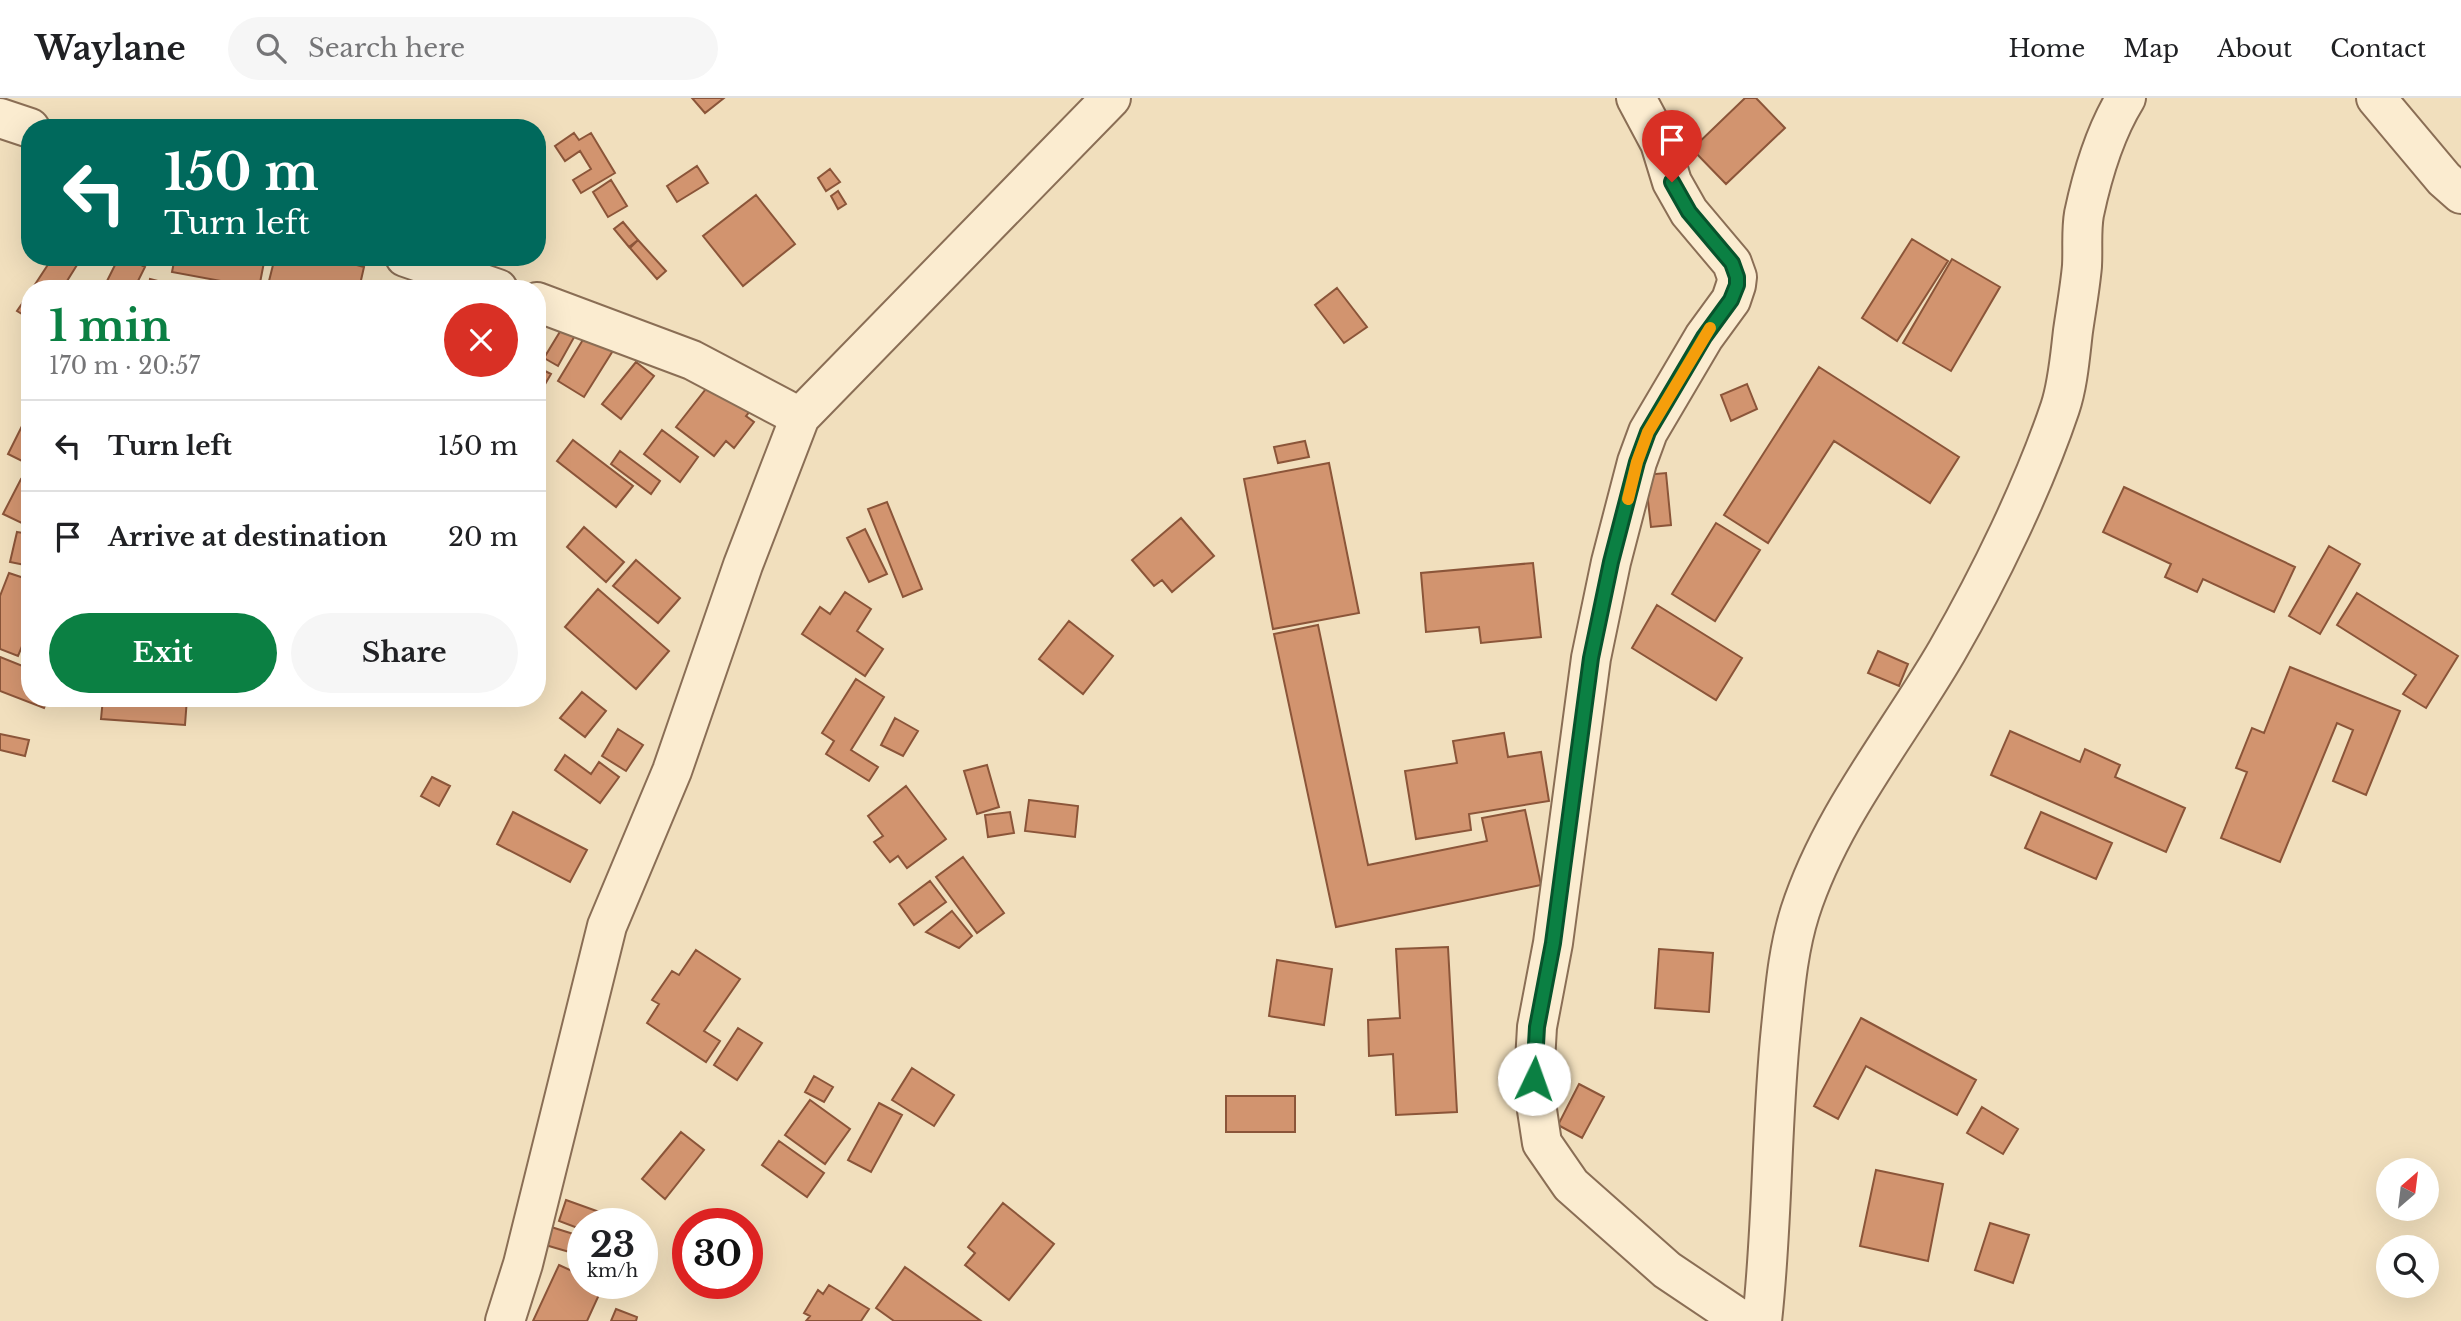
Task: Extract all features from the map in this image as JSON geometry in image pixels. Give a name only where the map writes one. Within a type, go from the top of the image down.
[{"type":"street","points":[[505,1321],[523,1264],[607,926],[672,771],[743,565],[800,417],[1111,98]]},
{"type":"street","points":[[1636,98],[1660,143],[1672,182],[1689,212],[1732,263],[1737,285],[1731,300],[1704,337],[1648,432],[1637,462],[1603,597],[1591,658],[1549,970],[1537,1027],[1534,1079],[1542,1143],[1571,1185],[1667,1270],[1743,1321]]},
{"type":"street","points":[[1762,1321],[1770,1236],[1774,1093],[1789,960],[1801,912],[1825,852],[1869,772],[1947,651],[1980,590],[2012,526],[2046,443],[2061,405],[2068,365],[2082,269],[2084,216],[2103,148],[2126,98]]},
{"type":"street","points":[[2376,98],[2444,179],[2461,194]]},
{"type":"street","points":[[0,118],[21,125]]},
{"type":"street","points":[[0,148],[21,142]]},
{"type":"street","points":[[431,266],[472,280]]},
{"type":"street","points":[[546,305],[692,360],[800,417]]},
{"type":"building","points":[[692,98],[724,98],[705,113]]},
{"type":"building","points":[[1745,98],[1756,98],[1785,128],[1726,184],[1692,149]]},
{"type":"building","points":[[574,133],[579,140],[591,133],[615,173],[581,193],[573,180],[591,169],[580,151],[565,161],[555,146]]},
{"type":"building","points":[[697,166],[708,183],[677,202],[667,186]]},
{"type":"building","points":[[830,169],[840,182],[826,191],[818,178]]},
{"type":"building","points":[[611,180],[627,206],[608,217],[593,192]]},
{"type":"building","points":[[838,191],[846,204],[838,209],[831,196]]},
{"type":"building","points":[[756,195],[795,244],[743,286],[703,236]]},
{"type":"building","points":[[623,222],[638,240],[629,247],[614,229]]},
{"type":"building","points":[[1912,239],[1948,261],[1897,341],[1862,318]]},
{"type":"building","points":[[638,240],[666,271],[657,279],[630,248]]},
{"type":"building","points":[[1952,259],[2000,287],[1951,371],[1903,343]]},
{"type":"building","points":[[47,266],[76,266],[68,280],[38,280]]},
{"type":"building","points":[[114,266],[145,267],[138,280],[108,280]]},
{"type":"building","points":[[173,266],[263,266],[261,280],[216,280],[172,272]]},
{"type":"building","points":[[273,266],[364,267],[361,280],[269,280]]},
{"type":"building","points":[[1337,288],[1367,327],[1344,343],[1315,305]]},
{"type":"building","points":[[564,325],[577,332],[558,366],[546,359]]},
{"type":"building","points":[[587,333],[614,349],[584,397],[558,381]]},
{"type":"building","points":[[636,362],[654,376],[621,419],[602,404]]},
{"type":"building","points":[[1819,367],[1959,457],[1930,503],[1834,441],[1768,543],[1724,515]]},
{"type":"building","points":[[713,380],[751,410],[746,416],[754,422],[734,448],[726,441],[714,456],[676,427]]},
{"type":"building","points":[[1747,384],[1757,409],[1731,421],[1721,395]]},
{"type":"building","points":[[21,428],[21,460],[8,454]]},
{"type":"building","points":[[662,430],[698,457],[680,482],[644,454]]},
{"type":"building","points":[[573,440],[633,486],[616,507],[557,461]]},
{"type":"building","points":[[1305,441],[1309,457],[1278,463],[1274,447]]},
{"type":"building","points":[[620,451],[660,481],[651,494],[611,464]]},
{"type":"building","points":[[1329,463],[1359,613],[1273,629],[1244,479]]},
{"type":"building","points":[[1666,473],[1671,525],[1651,527],[1645,475]]},
{"type":"building","points":[[21,479],[21,523],[3,514]]},
{"type":"building","points":[[2124,487],[2295,567],[2274,612],[2203,579],[2197,592],[2165,577],[2171,564],[2103,532]]},
{"type":"building","points":[[887,502],[922,589],[903,597],[868,509]]},
{"type":"building","points":[[1181,518],[1214,556],[1172,592],[1162,580],[1154,586],[1132,560]]},
{"type":"building","points":[[1716,523],[1760,550],[1715,621],[1672,594]]},
{"type":"building","points":[[584,527],[624,562],[606,582],[567,547]]},
{"type":"building","points":[[865,529],[887,574],[869,582],[847,538]]},
{"type":"building","points":[[17,532],[21,533],[21,564],[10,562]]},
{"type":"building","points":[[2329,546],[2360,564],[2320,634],[2289,616]]},
{"type":"building","points":[[636,560],[680,598],[658,623],[613,586]]},
{"type":"building","points":[[1533,563],[1541,637],[1481,643],[1479,627],[1426,632],[1421,573]]},
{"type":"building","points":[[9,573],[21,577],[21,649],[18,656],[0,649],[0,596]]},
{"type":"building","points":[[598,589],[669,651],[636,689],[565,627]]},
{"type":"building","points":[[845,592],[871,609],[857,631],[883,649],[865,676],[802,634],[820,607],[830,614]]},
{"type":"building","points":[[2357,593],[2458,656],[2426,708],[2403,694],[2416,675],[2337,625]]},
{"type":"building","points":[[1657,605],[1742,658],[1716,700],[1632,648]]},
{"type":"building","points":[[1069,621],[1113,656],[1083,694],[1039,659]]},
{"type":"building","points":[[1318,625],[1368,865],[1487,841],[1482,818],[1525,810],[1541,885],[1336,927],[1274,634]]},
{"type":"building","points":[[1878,651],[1908,664],[1899,686],[1868,673]]},
{"type":"building","points":[[0,657],[21,665],[21,699],[0,691]]},
{"type":"building","points":[[2290,667],[2400,711],[2366,795],[2333,781],[2353,730],[2337,723],[2280,862],[2221,838],[2247,772],[2236,768],[2252,728],[2264,733]]},
{"type":"building","points":[[856,679],[884,697],[851,750],[878,767],[869,781],[826,754],[834,741],[822,733]]},
{"type":"building","points":[[582,692],[606,711],[585,737],[560,718]]},
{"type":"building","points":[[102,707],[186,707],[185,725],[101,719]]},
{"type":"building","points":[[895,718],[918,731],[903,756],[881,745]]},
{"type":"building","points":[[618,729],[643,745],[626,771],[602,756]]},
{"type":"building","points":[[2010,731],[2080,762],[2085,749],[2120,765],[2115,777],[2185,808],[2166,852],[1991,775]]},
{"type":"building","points":[[1504,733],[1508,757],[1541,752],[1549,801],[1469,814],[1471,830],[1416,839],[1405,771],[1457,763],[1453,741]]},
{"type":"building","points":[[0,734],[29,740],[25,756],[0,750]]},
{"type":"building","points":[[565,755],[591,774],[599,762],[619,777],[600,803],[555,770]]},
{"type":"building","points":[[987,765],[999,807],[977,814],[964,771]]},
{"type":"building","points":[[432,777],[450,786],[439,806],[421,796]]},
{"type":"building","points":[[906,786],[946,839],[907,868],[898,856],[890,862],[874,842],[883,836],[868,816]]},
{"type":"building","points":[[1029,800],[1078,806],[1075,837],[1025,831]]},
{"type":"building","points":[[513,812],[587,850],[570,882],[497,844]]},
{"type":"building","points":[[1010,812],[1014,833],[988,837],[985,815]]},
{"type":"building","points":[[2041,812],[2112,843],[2096,879],[2025,848]]},
{"type":"building","points":[[963,857],[1004,913],[977,933],[936,877]]},
{"type":"building","points":[[930,881],[946,902],[914,925],[899,904]]},
{"type":"building","points":[[952,911],[972,936],[959,948],[926,932]]},
{"type":"building","points":[[1448,947],[1457,1112],[1396,1115],[1393,1054],[1369,1056],[1368,1020],[1400,1018],[1396,949]]},
{"type":"building","points":[[1659,949],[1713,953],[1709,1012],[1655,1008]]},
{"type":"building","points":[[696,950],[740,979],[704,1031],[720,1041],[706,1062],[647,1023],[659,1004],[652,1000],[672,971],[679,975]]},
{"type":"building","points":[[1277,960],[1332,969],[1324,1025],[1269,1016]]},
{"type":"building","points":[[1861,1018],[1976,1080],[1957,1115],[1866,1066],[1838,1119],[1814,1106]]},
{"type":"building","points":[[738,1028],[762,1043],[737,1080],[714,1065]]},
{"type":"building","points":[[912,1068],[954,1095],[934,1126],[892,1100]]},
{"type":"building","points":[[814,1076],[833,1087],[824,1102],[805,1092]]},
{"type":"building","points":[[1579,1084],[1604,1097],[1582,1138],[1558,1125]]},
{"type":"building","points":[[1226,1096],[1295,1096],[1295,1132],[1226,1132]]},
{"type":"building","points":[[810,1100],[850,1129],[825,1164],[785,1135]]},
{"type":"building","points":[[879,1103],[902,1115],[871,1172],[848,1160]]},
{"type":"building","points":[[1982,1107],[2018,1129],[2003,1154],[1967,1133]]},
{"type":"building","points":[[681,1132],[704,1150],[665,1199],[642,1179]]},
{"type":"building","points":[[779,1141],[824,1173],[807,1197],[762,1165]]},
{"type":"building","points":[[1876,1170],[1943,1184],[1928,1261],[1860,1246]]},
{"type":"building","points":[[566,1200],[588,1208],[567,1208],[567,1224],[559,1221]]},
{"type":"building","points":[[1003,1203],[1054,1244],[1009,1300],[965,1265],[975,1253],[968,1247]]},
{"type":"building","points":[[1990,1223],[2029,1235],[2013,1283],[1975,1270]]},
{"type":"building","points":[[548,1226],[567,1232],[567,1251],[542,1244]]},
{"type":"building","points":[[559,1265],[567,1269],[567,1299],[597,1299],[587,1321],[533,1321]]},
{"type":"building","points":[[905,1267],[981,1321],[894,1321],[876,1308]]},
{"type":"building","points":[[829,1285],[869,1309],[861,1321],[806,1321],[810,1316],[804,1313],[818,1290],[823,1294]]},
{"type":"building","points":[[616,1309],[637,1317],[636,1321],[611,1321]]},
{"type":"slow traffic","points":[[1628,499],[1648,432],[1710,328]]},
{"type":"route","points":[[1534,1079],[1537,1027],[1547,982],[1570,827],[1591,658],[1611,562],[1620,536],[1637,462],[1648,432],[1704,337],[1731,300],[1737,285],[1732,263],[1689,212],[1672,182]]}]
